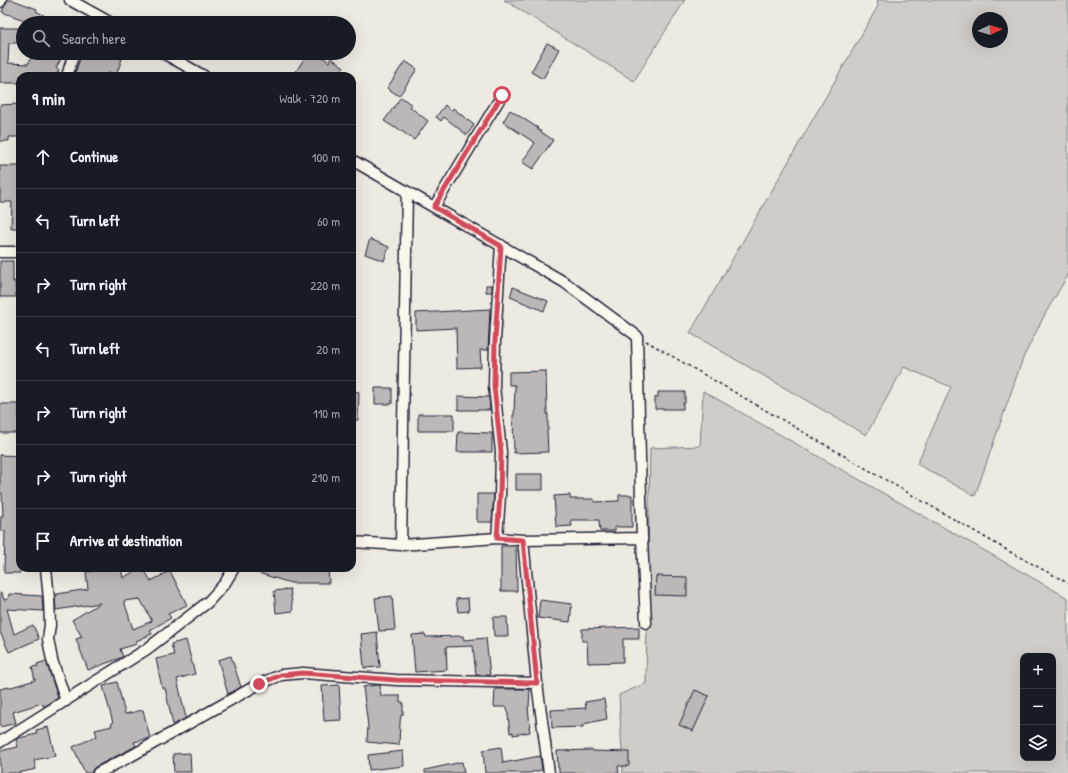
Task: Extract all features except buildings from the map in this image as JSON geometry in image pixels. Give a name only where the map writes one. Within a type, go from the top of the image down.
[{"type":"street","points":[[70,0],[98,16]]},
{"type":"street","points":[[68,72],[72,60]]},
{"type":"street","points":[[175,60],[197,72]]},
{"type":"street","points":[[434,207],[502,95]]},
{"type":"street","points":[[356,162],[564,282],[637,336],[642,538],[646,623]]},
{"type":"street","points":[[401,544],[407,192]]},
{"type":"street","points":[[497,538],[501,452],[494,386],[495,341],[501,246]]},
{"type":"street","points":[[0,252],[16,252]]},
{"type":"street","points":[[356,542],[401,544],[497,538],[523,540],[642,538]]},
{"type":"street","points":[[523,540],[537,683],[549,773]]},
{"type":"street","points":[[46,572],[50,625],[48,639],[52,660],[66,700]]},
{"type":"street","points":[[0,742],[147,649],[208,602],[225,583],[232,572]]},
{"type":"street","points":[[98,773],[259,684],[281,675],[303,673],[396,680],[537,683]]},
{"type":"path","points":[[637,336],[1012,553],[1068,583]]},
{"type":"shaded area","points":[[504,0],[685,0],[634,81]]},
{"type":"shaded area","points":[[877,0],[1068,0],[1068,275],[1045,314],[1023,358],[975,496],[917,464],[951,387],[904,367],[866,435],[690,333],[878,6]]},
{"type":"shaded area","points":[[703,391],[1068,598],[1068,773],[623,773],[619,695],[646,683],[650,448],[700,446]]},
{"type":"route","points":[[259,684],[281,675],[303,673],[396,680],[537,683],[523,540],[497,538],[501,452],[494,386],[495,341],[501,246],[434,207],[502,95]]}]
